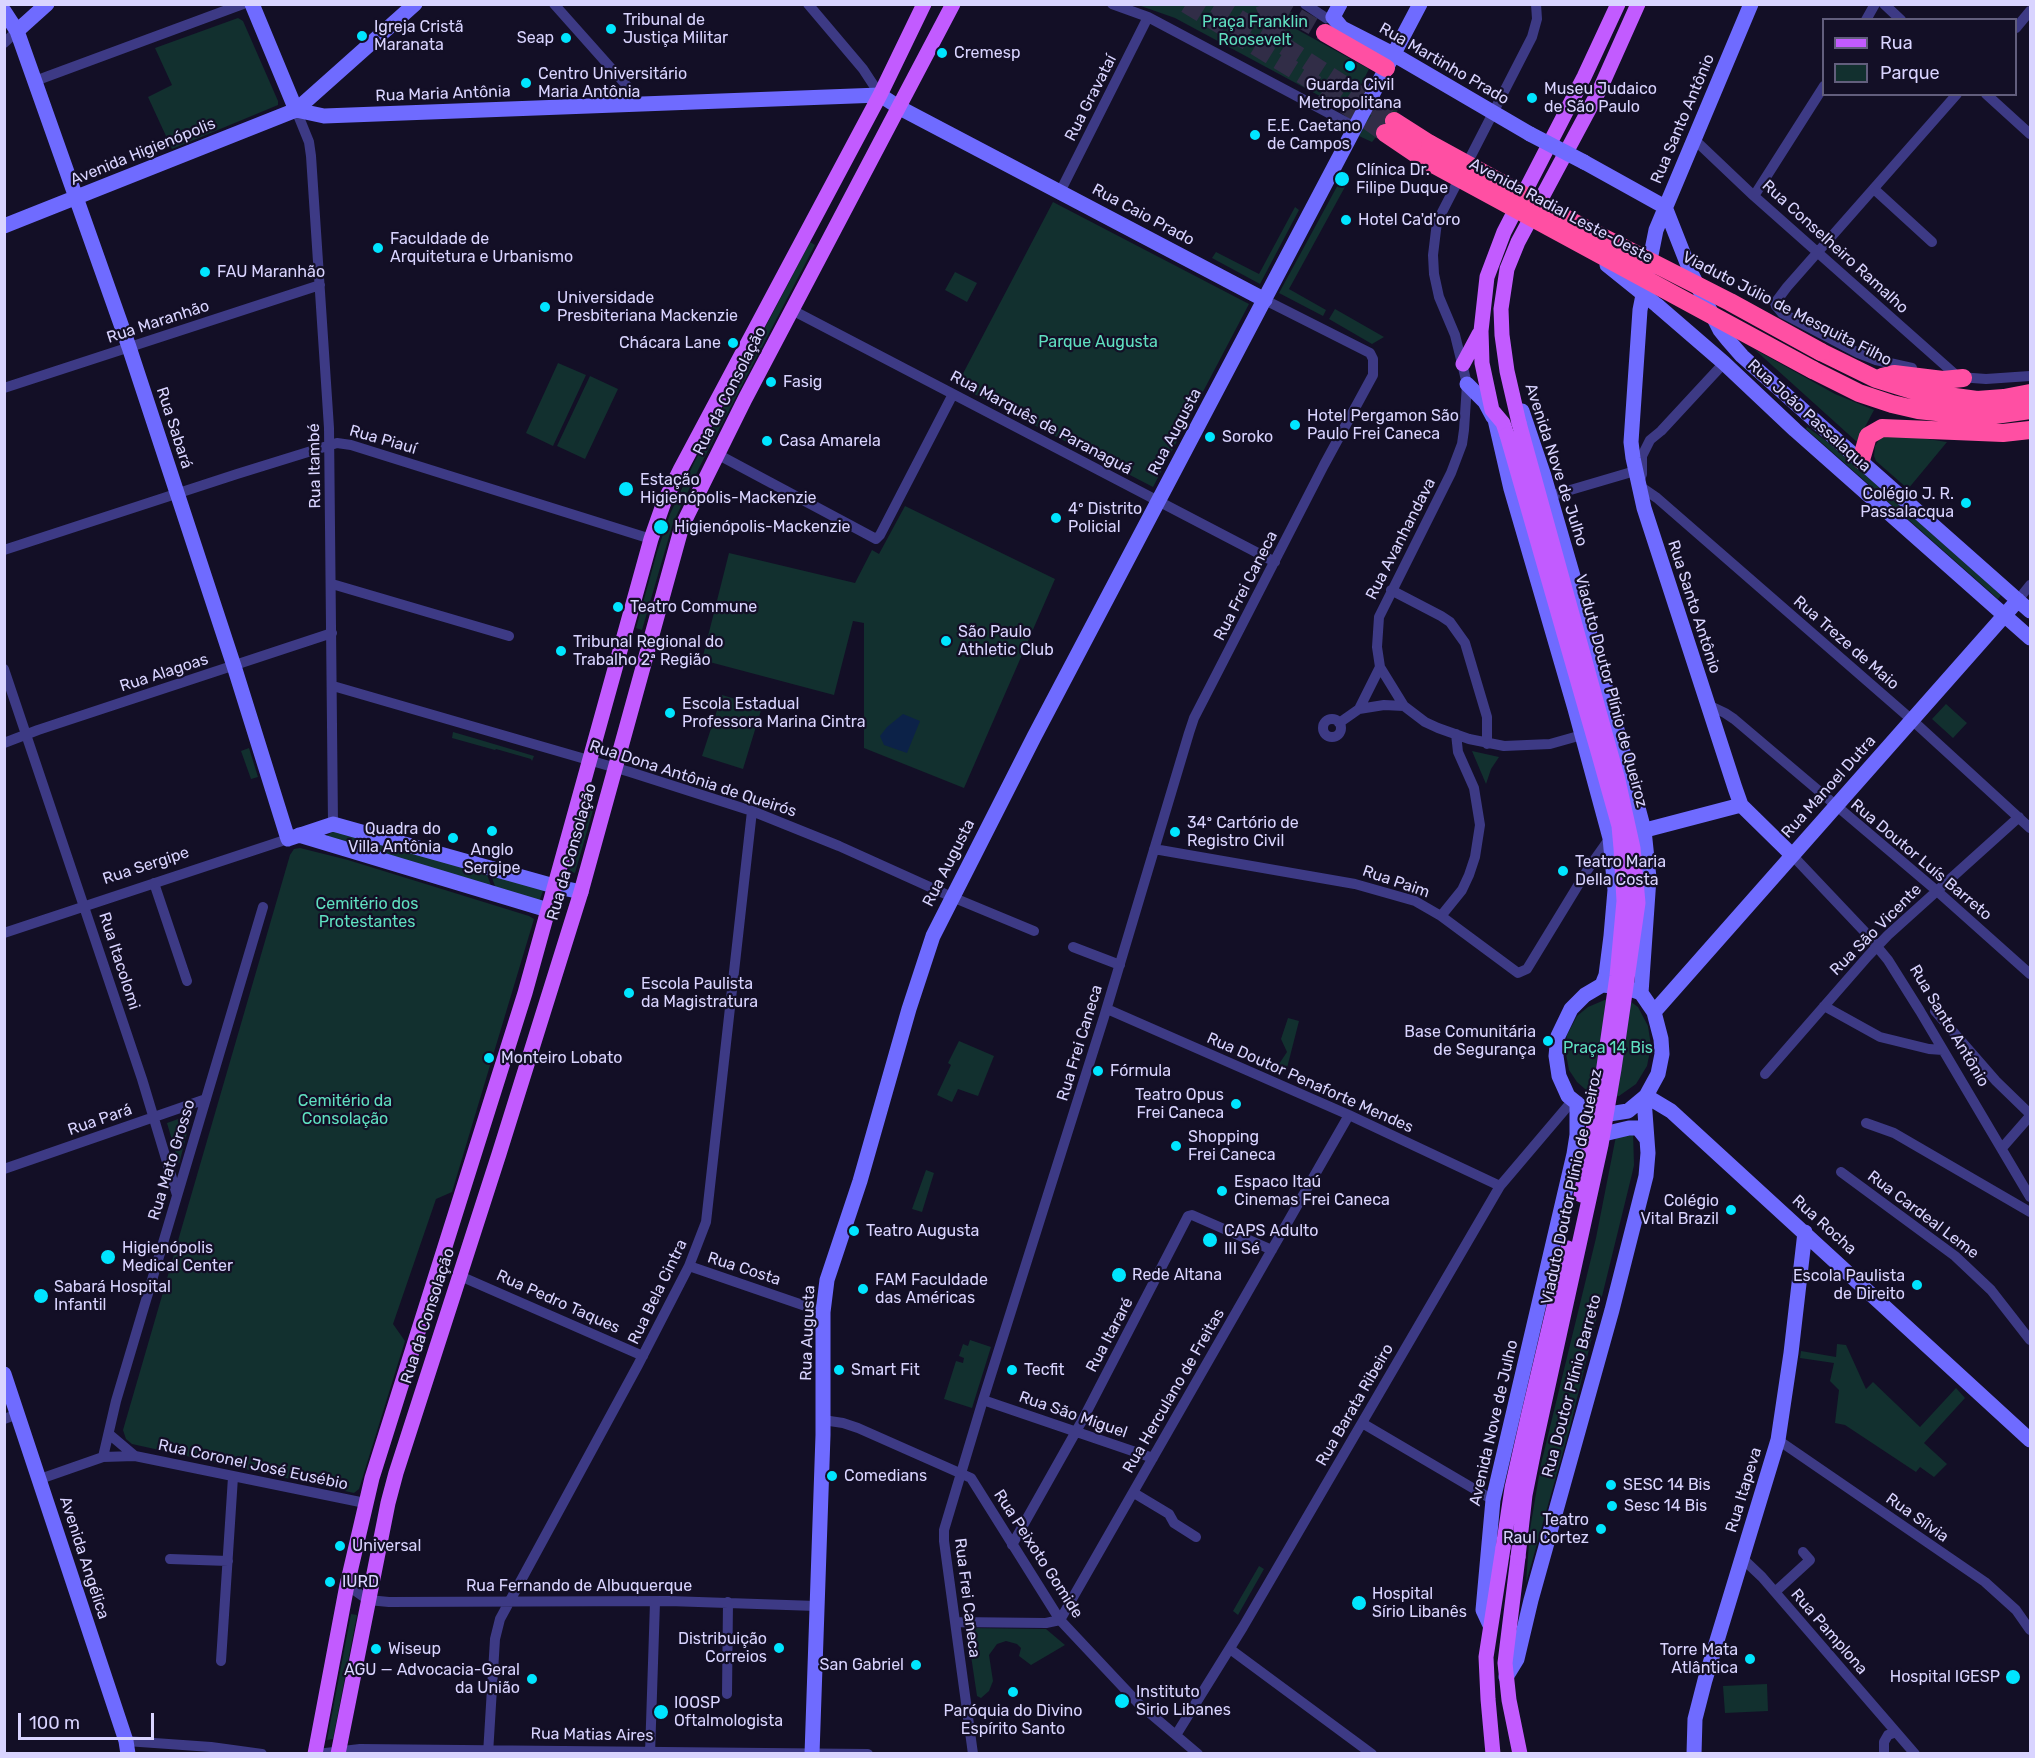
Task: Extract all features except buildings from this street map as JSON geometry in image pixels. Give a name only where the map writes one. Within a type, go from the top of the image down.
[{"type":"highway","points":[[1333,18],[1389,61]]},
{"type":"highway","name":"Avenida Radial Leste-Oeste","points":[[1389,127],[1586,248],[1662,277]]},
{"type":"highway","name":"Avenida Radial Leste-Oeste","points":[[1426,151],[1567,219],[1662,277]]},
{"type":"highway","name":"Viaduto Júlio de Mesquita Filho","points":[[1662,277],[1877,379],[1918,401],[1955,414],[1995,415],[2031,410]]},
{"type":"highway","name":"Viaduto Júlio de Mesquita Filho","points":[[1662,277],[1813,370],[1859,393],[1918,401],[1977,400],[2031,393]]},
{"type":"highway","points":[[1877,379],[1894,374],[1943,380],[1960,377]]},
{"type":"highway","points":[[1861,460],[1868,436],[1882,428],[2003,433],[2030,431]]},
{"type":"main road","points":[[17,32],[47,4]]},
{"type":"main road","points":[[252,4],[296,110]]},
{"type":"main road","name":"Avenida Higienópolis","points":[[4,226],[296,110],[415,4]]},
{"type":"main road","name":"Rua da Consolação","points":[[338,1752],[396,1473],[580,892],[676,543],[717,454],[953,4]]},
{"type":"main road","name":"Rua Augusta","points":[[812,1753],[821,1524],[823,1312],[827,1280],[865,1165],[909,1010],[933,936],[1034,737],[1420,4]]},
{"type":"main road","points":[[1602,985],[1611,936],[1615,890],[1610,838],[1491,411],[1482,363],[1480,331],[1487,277],[1492,258],[1584,77],[1618,4]]},
{"type":"main road","name":"Avenida Nove de Julho","points":[[1638,4],[1600,89],[1518,242],[1507,269],[1501,309],[1502,335],[1512,393],[1520,403],[1550,496],[1644,831],[1649,878],[1641,993]]},
{"type":"main road","name":"Rua Santo Antônio","points":[[1751,4],[1665,207],[1652,245],[1640,310],[1631,442],[1637,478],[1654,543],[1706,704],[1742,804],[1792,855]]},
{"type":"main road","name":"Rua da Consolação","points":[[316,1754],[347,1585],[365,1503],[525,993],[651,539],[664,502],[680,470],[880,95],[919,9]]},
{"type":"main road","name":"Rua Sabará","points":[[4,11],[17,32],[129,347],[293,837]]},
{"type":"main road","name":"Rua Martinho Prado","points":[[1389,61],[1493,113],[1665,207]]},
{"type":"main road","name":"Rua Maria Antônia","points":[[296,110],[317,115],[880,95]]},
{"type":"main road","name":"Rua Caio Prado","points":[[880,95],[900,108],[1265,300]]},
{"type":"main road","points":[[312,97],[311,108],[317,115]]},
{"type":"main road","name":"Rua João Passalaqua","points":[[1665,207],[1688,265],[1720,330],[1742,356],[2031,611]]},
{"type":"main road","name":"Rua João Passalaqua","points":[[1586,248],[1643,293],[1724,363],[1802,436],[2031,638]]},
{"type":"main road","points":[[1463,364],[1480,331]]},
{"type":"main road","points":[[1467,384],[1491,411]]},
{"type":"main road","name":"Viaduto Doutor Plínio de Queiroz","points":[[1506,1677],[1506,1650],[1525,1495],[1601,1145],[1638,903],[1634,848],[1618,780],[1512,393]]},
{"type":"main road","name":"Viaduto Doutor Plínio de Queiroz","points":[[1490,1625],[1515,1477],[1580,1198],[1599,1098],[1617,975],[1624,901],[1619,826],[1507,435],[1503,423],[1491,411]]},
{"type":"main road","points":[[1802,436],[1801,426],[1804,423],[1812,421],[1819,424]]},
{"type":"main road","name":"Rua Manoel Dutra","points":[[1654,1012],[2018,600]]},
{"type":"main road","points":[[1610,838],[1742,804]]},
{"type":"main road","points":[[333,824],[580,892]]},
{"type":"main road","name":"Rua Sergipe","points":[[293,837],[333,824]]},
{"type":"main road","points":[[293,837],[548,910]]},
{"type":"main road","points":[[487,867],[496,894]]},
{"type":"main road","points":[[1602,985],[1624,987],[1641,993],[1654,1012],[1660,1032],[1661,1061],[1654,1082],[1645,1097],[1628,1110],[1609,1114],[1590,1111],[1568,1095],[1559,1076],[1556,1056],[1558,1036],[1571,1010],[1585,995],[1602,985]]},
{"type":"main road","name":"Rua Rocha","points":[[1654,1082],[1665,1108]]},
{"type":"main road","name":"Rua Rocha","points":[[1645,1097],[1665,1108],[1805,1232],[2031,1440]]},
{"type":"main road","name":"Rua Doutor Plínio Barreto","points":[[1506,1677],[1517,1659],[1646,1176],[1648,1153],[1645,1097]]},
{"type":"main road","name":"Avenida Nove de Julho","points":[[1493,1754],[1486,1679],[1490,1625],[1483,1610],[1493,1500],[1574,1154],[1575,1102]]},
{"type":"main road","points":[[1646,1117],[1650,1110],[1665,1108]]},
{"type":"main road","points":[[1574,1154],[1588,1138],[1613,1131],[1638,1128],[1646,1138]]},
{"type":"main road","points":[[459,1200],[482,1205]]},
{"type":"main road","name":"Rua Itapeva","points":[[1694,1754],[1695,1719],[1778,1440],[1805,1232]]},
{"type":"main road","name":"Avenida Angélica","points":[[4,1374],[11,1416],[40,1479],[127,1747]]},
{"type":"main road","points":[[1506,1677],[1520,1754]]},
{"type":"street","points":[[35,81],[243,4]]},
{"type":"street","points":[[554,4],[627,86],[632,97],[632,104]]},
{"type":"street","points":[[1112,4],[1148,17],[1355,127]]},
{"type":"street","points":[[1305,4],[1326,18],[1333,18]]},
{"type":"street","name":"Rua Avanhandava","points":[[1536,4],[1537,19],[1532,37],[1437,222],[1434,238],[1434,274],[1439,297],[1455,336],[1467,384],[1462,444],[1451,473],[1379,617],[1376,639],[1380,667],[1404,706],[1425,722],[1487,744],[1518,746],[1550,744],[1582,735]]},
{"type":"street","points":[[1867,18],[1875,4]]},
{"type":"street","points":[[1884,4],[1899,18]]},
{"type":"street","points":[[814,6],[863,69],[880,95]]},
{"type":"street","points":[[2017,27],[2031,11]]},
{"type":"street","name":"Rua Gravataí","points":[[1060,192],[1148,17]]},
{"type":"street","points":[[4,43],[17,32]]},
{"type":"street","points":[[1754,196],[1822,89]]},
{"type":"street","points":[[1955,96],[1787,286],[1777,300],[1776,306],[1782,313],[1868,357],[1927,372],[1960,377],[2008,379],[2031,376]]},
{"type":"street","points":[[1988,96],[2031,134]]},
{"type":"street","name":"Rua Itambé","points":[[296,110],[309,142],[311,156],[330,444],[333,824]]},
{"type":"street","name":"Rua Conselheiro Ramalho","points":[[1694,139],[1754,196],[1960,377]]},
{"type":"street","points":[[1874,189],[1932,242]]},
{"type":"street","name":"Rua Maranhão","points":[[4,388],[320,285]]},
{"type":"street","name":"Rua Caio Prado","points":[[1265,300],[1370,353],[1374,366],[1373,375]]},
{"type":"street","name":"Rua Marquês de Paranaguá","points":[[792,310],[1275,562]]},
{"type":"street","points":[[1550,496],[1637,478],[1642,474],[1642,456],[1650,440],[1724,363]]},
{"type":"street","name":"Rua Frei Caneca","points":[[973,1754],[944,1530],[1107,1009],[1194,718],[1341,432],[1373,375]]},
{"type":"street","points":[[717,454],[876,539],[953,394]]},
{"type":"street","points":[[1466,413],[1471,405],[1491,411]]},
{"type":"street","points":[[1632,426],[1650,440]]},
{"type":"street","name":"Rua Piauí","points":[[4,550],[330,444],[343,443],[651,539]]},
{"type":"street","name":"Rua Treze de Maio","points":[[1637,478],[2031,828]]},
{"type":"street","points":[[332,584],[509,636]]},
{"type":"street","name":"Rua Manoel Dutra","points":[[2018,600],[2031,585]]},
{"type":"street","points":[[1391,590],[1450,622],[1463,639],[1472,662],[1487,717],[1487,744]]},
{"type":"street","name":"Rua Alagoas","points":[[4,743],[332,633]]},
{"type":"street","points":[[1359,709],[1380,667]]},
{"type":"street","name":"Rua Itacolomi","points":[[4,669],[154,1116],[177,1196]]},
{"type":"street","name":"Rua Dona Antônia de Queirós","points":[[333,686],[615,767],[752,811],[839,846],[1034,931]]},
{"type":"street","name":"Rua Doutor Luís Barreto","points":[[1706,704],[1734,719],[2031,974]]},
{"type":"street","points":[[1339,723],[1359,709],[1384,705],[1404,706]]},
{"type":"street","points":[[1441,916],[1462,890],[1469,875],[1475,857],[1480,825],[1474,788],[1458,752],[1456,734]]},
{"type":"street","name":"Rua Bela Cintra","points":[[488,1751],[495,1639],[500,1619],[643,1356],[701,1238],[709,1207],[752,811]]},
{"type":"street","name":"Rua São Vicente","points":[[1765,1074],[1878,946],[2019,817]]},
{"type":"street","name":"Rua Sergipe","points":[[4,933],[293,837]]},
{"type":"street","name":"Rua Paim","points":[[1154,849],[1354,884],[1415,902],[1441,916],[1513,972],[1522,973],[1527,969],[1588,869],[1610,838]]},
{"type":"street","name":"Rua Santo Antônio","points":[[1792,855],[1878,946],[1920,1011],[2031,1197]]},
{"type":"street","points":[[1588,869],[1603,864],[1613,868]]},
{"type":"street","points":[[153,883],[187,981]]},
{"type":"street","name":"Rua Mato Grosso","points":[[103,1457],[116,1401],[263,907]]},
{"type":"street","points":[[1073,947],[1120,965]]},
{"type":"street","points":[[1824,1006],[1880,1037],[1929,1049],[1943,1050]]},
{"type":"street","name":"Rua Doutor Penaforte Mendes","points":[[1107,1009],[1349,1115],[1500,1186]]},
{"type":"street","points":[[1935,1011],[1996,1081],[2031,1115],[2002,1148]]},
{"type":"street","name":"Rua Pará","points":[[4,1169],[206,1099]]},
{"type":"street","name":"Rua Barata Ribeiro","points":[[1176,1735],[1230,1649],[1500,1186],[1575,1102]]},
{"type":"street","name":"Rua Herculano de Freitas","points":[[1060,1620],[1349,1115]]},
{"type":"street","points":[[1866,1123],[1894,1133],[2031,1212]]},
{"type":"street","name":"Rua Cardeal Leme","points":[[1841,1172],[1962,1262],[1991,1290],[2031,1340]]},
{"type":"street","name":"Rua Itararé","points":[[1012,1545],[1076,1431],[1188,1216],[1192,1215],[1272,1250]]},
{"type":"street","name":"Rua Costa","points":[[689,1266],[823,1312]]},
{"type":"street","name":"Rua Pedro Taques","points":[[460,1276],[643,1356]]},
{"type":"street","name":"Rua São Miguel","points":[[983,1400],[1153,1458]]},
{"type":"street","name":"Rua Peixoto Gomide","points":[[823,1420],[858,1428],[971,1478],[1060,1620],[1139,1704],[1198,1754]]},
{"type":"street","points":[[1362,1423],[1493,1500]]},
{"type":"street","name":"Rua Coronel José Eusébio","points":[[109,1434],[135,1456]]},
{"type":"street","name":"Rua Sílvia","points":[[1778,1440],[1986,1582],[2016,1610],[2031,1630]]},
{"type":"street","name":"Rua Coronel José Eusébio","points":[[40,1479],[103,1457],[135,1456],[365,1503]]},
{"type":"street","points":[[221,1661],[233,1477]]},
{"type":"street","points":[[1134,1493],[1169,1514],[1174,1523],[1196,1537]]},
{"type":"street","points":[[170,1559],[228,1561]]},
{"type":"street","name":"Rua Pamplona","points":[[1743,1559],[1775,1592],[1915,1754]]},
{"type":"street","points":[[1775,1592],[1810,1560]]},
{"type":"street","points":[[347,1585],[368,1600]]},
{"type":"street","name":"Rua Fernando de Albuquerque","points":[[368,1600],[389,1602],[728,1602],[816,1606]]},
{"type":"street","points":[[650,1752],[655,1602]]},
{"type":"street","points":[[727,1694],[728,1602]]},
{"type":"street","points":[[955,1622],[1046,1623],[1060,1620]]},
{"type":"street","points":[[1230,1649],[1372,1754]]},
{"type":"street","points":[[1884,1754],[1884,1742],[1888,1735],[1896,1732]]},
{"type":"street","points":[[127,1747],[211,1747],[262,1754]]},
{"type":"street","name":"Rua Matias Aires","points":[[316,1754],[488,1751],[868,1754]]},
{"type":"green space","name":"Praça Franklin Roosevelt","points":[[1138,5],[1272,5],[1277,15],[1286,11],[1294,13],[1287,24],[1369,69],[1349,108],[1344,109],[1175,18]]},
{"type":"green space","points":[[238,18],[243,21],[278,105],[172,149],[148,97],[172,85],[155,48]]},
{"type":"green space","points":[[1379,97],[1398,110],[1372,142],[1359,136]]},
{"type":"green space","points":[[1340,181],[1346,185],[1289,289],[1326,310],[1323,316],[1279,293]]},
{"type":"green space","name":"Parque Augusta","points":[[1053,202],[1249,304],[1153,487],[957,385]]},
{"type":"green space","points":[[1295,207],[1299,210],[1260,284],[1212,258],[1216,252],[1259,274]]},
{"type":"green space","points":[[810,242],[815,245],[700,466],[673,523],[642,630],[636,628],[670,514],[694,463]]},
{"type":"green space","points":[[955,272],[977,283],[967,302],[945,290]]},
{"type":"green space","points":[[1335,309],[1384,337],[1372,344],[1329,319]]},
{"type":"green space","points":[[1754,349],[1835,394],[1874,410],[1857,442]]},
{"type":"green space","points":[[558,363],[586,375],[553,446],[526,433]]},
{"type":"green space","points":[[590,376],[618,389],[585,459],[557,446]]},
{"type":"green space","points":[[1807,427],[1829,443],[2001,595],[1998,599],[1806,429]]},
{"type":"green space","points":[[1894,434],[1947,442],[1908,489],[1876,461],[1874,456],[1875,446],[1880,438]]},
{"type":"green space","name":"São Paulo Athletic Club","points":[[905,506],[1055,579],[964,788],[864,748],[864,623],[853,621],[834,695],[702,660],[729,553],[855,583],[872,550],[879,554]]},
{"type":"green space","points":[[722,695],[762,707],[743,769],[702,756]]},
{"type":"green space","points":[[1946,704],[1967,723],[1953,738],[1932,719]]},
{"type":"green space","points":[[453,732],[534,756],[532,761],[452,738]]},
{"type":"green space","points":[[249,748],[258,777],[251,779],[241,751]]},
{"type":"green space","points":[[1472,751],[1499,757],[1491,769],[1486,784]]},
{"type":"green space","points":[[587,805],[594,807],[575,873],[569,871]]},
{"type":"green space","points":[[338,828],[486,872],[493,891],[322,839]]},
{"type":"green space","name":"Cemitério da Consolação","points":[[300,848],[348,860],[534,919],[452,1192],[436,1199],[393,1324],[405,1341],[359,1489],[354,1493],[132,1444],[126,1439],[123,1430],[290,855],[294,849]]},
{"type":"green space","points":[[490,872],[544,888],[538,905],[497,892]]},
{"type":"green space","name":"Praça 14 Bis","points":[[1607,999],[1627,999],[1638,1007],[1648,1026],[1651,1046],[1647,1066],[1636,1084],[1619,1096],[1608,1098],[1593,1096],[1577,1082],[1569,1070],[1565,1049],[1567,1035],[1577,1016],[1588,1007]]},
{"type":"green space","points":[[1288,1018],[1299,1021],[1287,1068],[1279,1064],[1287,1052],[1281,1039]]},
{"type":"green space","points":[[959,1041],[994,1056],[978,1096],[958,1089],[952,1102],[937,1095],[951,1065],[948,1063]]},
{"type":"green space","points":[[192,1114],[179,1164],[167,1123]]},
{"type":"green space","points":[[1633,1132],[1632,1174],[1570,1427],[1526,1583],[1530,1529],[1541,1464],[1596,1238],[1616,1136]]},
{"type":"green space","points":[[926,1170],[934,1173],[922,1212],[912,1209]]},
{"type":"green space","points":[[970,1340],[991,1347],[972,1408],[944,1399],[956,1361],[963,1363],[964,1358],[959,1356],[963,1344],[968,1346]]},
{"type":"green space","points":[[1837,1344],[1846,1345],[1866,1389],[1873,1382],[1920,1427],[1956,1388],[1965,1398],[1924,1443],[1947,1464],[1934,1477],[1920,1467],[1916,1472],[1845,1425],[1835,1423],[1839,1390],[1830,1381],[1834,1363],[1800,1358],[1801,1351],[1836,1357]]},
{"type":"green space","points":[[1259,1566],[1264,1569],[1238,1615],[1233,1611]]},
{"type":"green space","points":[[351,1614],[357,1615],[333,1739],[327,1740]]},
{"type":"green space","points":[[967,1629],[1046,1629],[1065,1645],[1031,1665],[1019,1656],[1021,1648],[1017,1644],[1006,1641],[997,1644],[989,1655],[993,1681],[989,1691],[981,1698],[977,1696]]},
{"type":"green space","points":[[1767,1684],[1768,1711],[1725,1713],[1723,1686]]},
{"type":"water","points":[[903,714],[920,721],[907,753],[884,745],[880,736]]},
{"type":"tunnel","points":[[1186,4],[1304,76],[1385,133]]},
{"type":"tunnel","points":[[1215,4],[1355,92],[1394,121]]},
{"type":"tunnel","points":[[1264,4],[1281,44]]},
{"type":"tunnel","points":[[1274,4],[1325,33]]},
{"type":"place","name":"Tribunal de Justiça Militar","points":[[611,29]]},
{"type":"place","name":"Igreja Cristã Maranata","points":[[362,36]]},
{"type":"place","name":"Seap","points":[[566,38]]},
{"type":"place","name":"Cremesp","points":[[942,53]]},
{"type":"place","name":"Guarda Civil Metropolitana","points":[[1350,66]]},
{"type":"place","name":"Centro Universitário Maria Antônia","points":[[526,83]]},
{"type":"place","name":"Museu Judaico de São Paulo","points":[[1532,98]]},
{"type":"place","name":"E.E. Caetano de Campos","points":[[1255,135]]},
{"type":"place","name":"Clínica Dr. Filipe Duque","points":[[1342,179]]},
{"type":"place","name":"Hotel Ca'd'oro","points":[[1346,220]]},
{"type":"place","name":"Faculdade de Arquitetura e Urbanismo","points":[[378,248]]},
{"type":"place","name":"FAU Maranhão","points":[[205,272]]},
{"type":"place","name":"Universidade Presbiteriana Mackenzie","points":[[545,307]]},
{"type":"place","name":"Chácara Lane","points":[[733,343]]},
{"type":"place","name":"Fasig","points":[[771,382]]},
{"type":"place","name":"Hotel Pergamon São Paulo Frei Caneca","points":[[1295,425]]},
{"type":"place","name":"Soroko","points":[[1210,437]]},
{"type":"place","name":"Casa Amarela","points":[[767,441]]},
{"type":"place","name":"Estação Higienópolis-Mackenzie","points":[[626,489]]},
{"type":"place","name":"Colégio J. R. Passalacqua","points":[[1966,503]]},
{"type":"place","name":"4º Distrito Policial","points":[[1056,518]]},
{"type":"place","name":"Higienópolis-Mackenzie","points":[[661,527]]},
{"type":"place","name":"Teatro Commune","points":[[618,607]]},
{"type":"place","name":"São Paulo Athletic Club","points":[[946,641]]},
{"type":"place","name":"Tribunal Regional do Trabalho 2ª Região","points":[[561,651]]},
{"type":"place","name":"Escola Estadual Professora Marina Cintra","points":[[670,713]]},
{"type":"place","name":"Anglo Sergipe","points":[[492,831]]},
{"type":"place","name":"34º Cartório de Registro Civil","points":[[1175,832]]},
{"type":"place","name":"Quadra do Villa Antônia","points":[[453,838]]},
{"type":"place","name":"Teatro Maria Della Costa","points":[[1563,871]]},
{"type":"place","name":"Escola Paulista da Magistratura","points":[[629,993]]},
{"type":"place","name":"Base Comunitária de Segurança","points":[[1548,1041]]},
{"type":"place","name":"Monteiro Lobato","points":[[489,1058]]},
{"type":"place","name":"Fórmula","points":[[1098,1071]]},
{"type":"place","name":"Teatro Opus Frei Caneca","points":[[1236,1104]]},
{"type":"place","name":"Shopping Frei Caneca","points":[[1176,1146]]},
{"type":"place","name":"Espaco Itaú Cinemas Frei Caneca","points":[[1222,1191]]},
{"type":"place","name":"Colégio Vital Brazil","points":[[1731,1210]]},
{"type":"place","name":"Teatro Augusta","points":[[854,1231]]},
{"type":"place","name":"CAPS Adulto III Sé","points":[[1210,1240]]},
{"type":"place","name":"Higienópolis Medical Center","points":[[108,1257]]},
{"type":"place","name":"Rede Altana","points":[[1119,1275]]},
{"type":"place","name":"Escola Paulista de Direito","points":[[1917,1285]]},
{"type":"place","name":"FAM Faculdade das Américas","points":[[863,1289]]},
{"type":"place","name":"Sabará Hospital Infantil","points":[[41,1296]]},
{"type":"place","name":"Smart Fit","points":[[839,1370]]},
{"type":"place","name":"Tecfit","points":[[1012,1370]]},
{"type":"place","name":"Comedians","points":[[832,1476]]},
{"type":"place","name":"SESC 14 Bis","points":[[1611,1485]]},
{"type":"place","name":"Sesc 14 Bis","points":[[1612,1506]]},
{"type":"place","name":"Teatro Raul Cortez","points":[[1601,1529]]},
{"type":"place","name":"Universal","points":[[340,1546]]},
{"type":"place","name":"IURD","points":[[330,1582]]},
{"type":"place","name":"Hospital Sírio Libanês","points":[[1359,1603]]},
{"type":"place","name":"Distribuição Correios","points":[[779,1648]]},
{"type":"place","name":"Wiseup","points":[[376,1649]]},
{"type":"place","name":"Torre Mata Atlântica","points":[[1750,1659]]},
{"type":"place","name":"San Gabriel","points":[[916,1665]]},
{"type":"place","name":"Hospital IGESP","points":[[2013,1677]]},
{"type":"place","name":"AGU — Advocacia-Geral da União","points":[[532,1679]]},
{"type":"place","name":"Paróquia do Divino Espírito Santo","points":[[1013,1692]]},
{"type":"place","name":"Instituto Sirio Libanes","points":[[1122,1701]]},
{"type":"place","name":"IOOSP Oftalmologista","points":[[661,1712]]},
{"type":"park label","name":"Cemitério dos Protestantes","points":[[367,913]]}]
